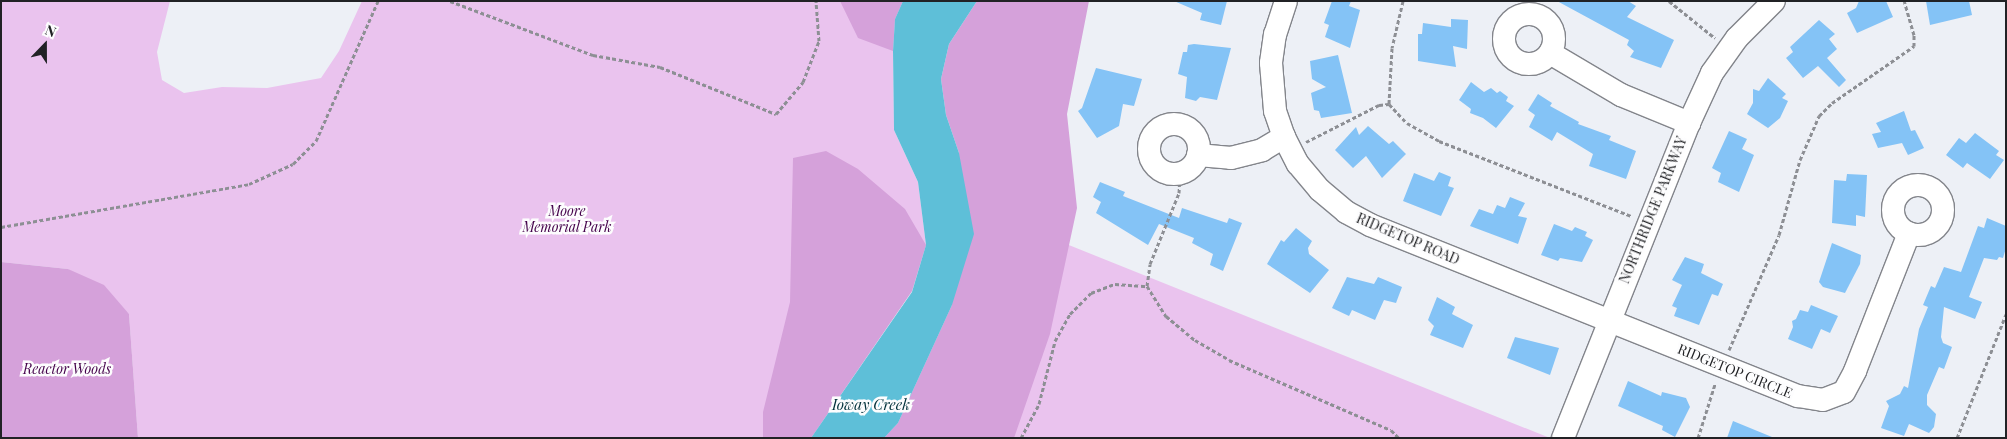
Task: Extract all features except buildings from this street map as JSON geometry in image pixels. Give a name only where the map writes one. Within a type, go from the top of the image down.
[{"type":"street","name":"RIDGETOP ROAD","points":[[1286,1],[1275,34],[1271,63],[1276,111],[1287,144],[1320,190],[1346,212],[1370,225],[1608,320]]},
{"type":"street","name":"NORTHRIDGE PARKWAY","points":[[1563,438],[1608,320],[1689,123],[1712,73],[1729,49],[1774,1]]},
{"type":"street","points":[[1550,53],[1621,95],[1689,123]]},
{"type":"street","points":[[1176,125],[1192,132],[1197,139],[1198,155],[1192,167],[1180,173],[1163,171],[1151,159],[1150,142],[1160,129],[1176,125]]},
{"type":"street","points":[[1198,155],[1231,158],[1287,144]]},
{"type":"street","name":"RIDGETOP CIRCLE","points":[[1608,320],[1798,396],[1823,400],[1844,392],[1855,371],[1909,233]]},
{"type":"path","points":[[1,227],[249,184],[293,164],[316,141],[378,1]]},
{"type":"path","points":[[450,1],[593,55],[660,67],[776,114],[803,82],[819,41],[816,1]]},
{"type":"path","points":[[1403,1],[1392,48],[1389,104],[1416,130],[1648,223]]},
{"type":"path","points":[[1669,1],[1729,49]]},
{"type":"path","points":[[1698,438],[1722,366],[1780,235],[1800,160],[1819,116],[1832,103],[1914,46],[1914,36],[1904,1]]},
{"type":"path","points":[[1287,144],[1379,105],[1389,104]]},
{"type":"path","points":[[1180,173],[1179,193],[1150,264],[1147,286],[1166,316],[1195,340],[1229,360],[1390,430],[1399,438]]},
{"type":"path","points":[[1021,438],[1039,404],[1055,341],[1070,314],[1091,294],[1115,284],[1147,286]]},
{"type":"path","points":[[1957,438],[2006,314]]},
{"type":"green space","name":"Moore Memorial Park","points":[[1,1],[170,1],[157,52],[162,80],[184,93],[222,87],[267,88],[321,78],[339,51],[362,1],[903,1],[895,19],[893,51],[894,130],[918,182],[926,245],[912,291],[811,438],[138,438],[129,314],[68,269],[1,262]]},
{"type":"green space","points":[[840,1],[903,1],[895,19],[893,51],[858,38]]},
{"type":"green space","points":[[977,1],[1089,1],[1067,114],[1077,208],[1050,334],[1014,438],[884,438],[898,423],[952,305],[959,153],[946,115],[941,79],[949,44]]},
{"type":"green space","points":[[826,151],[858,169],[905,209],[926,245],[912,291],[811,438],[763,438],[763,412],[790,302],[793,158]]},
{"type":"green space","points":[[969,205],[1550,438],[884,438],[898,423],[952,305]]},
{"type":"green space","name":"Reactor Woods","points":[[1,262],[68,269],[104,285],[129,314],[138,438],[1,438]]},
{"type":"water","name":"Ioway Creek","points":[[903,1],[977,1],[949,44],[941,79],[946,115],[959,153],[974,234],[952,305],[898,423],[884,438],[811,438],[912,292],[926,245],[918,182],[894,130],[893,51],[895,19]]}]
